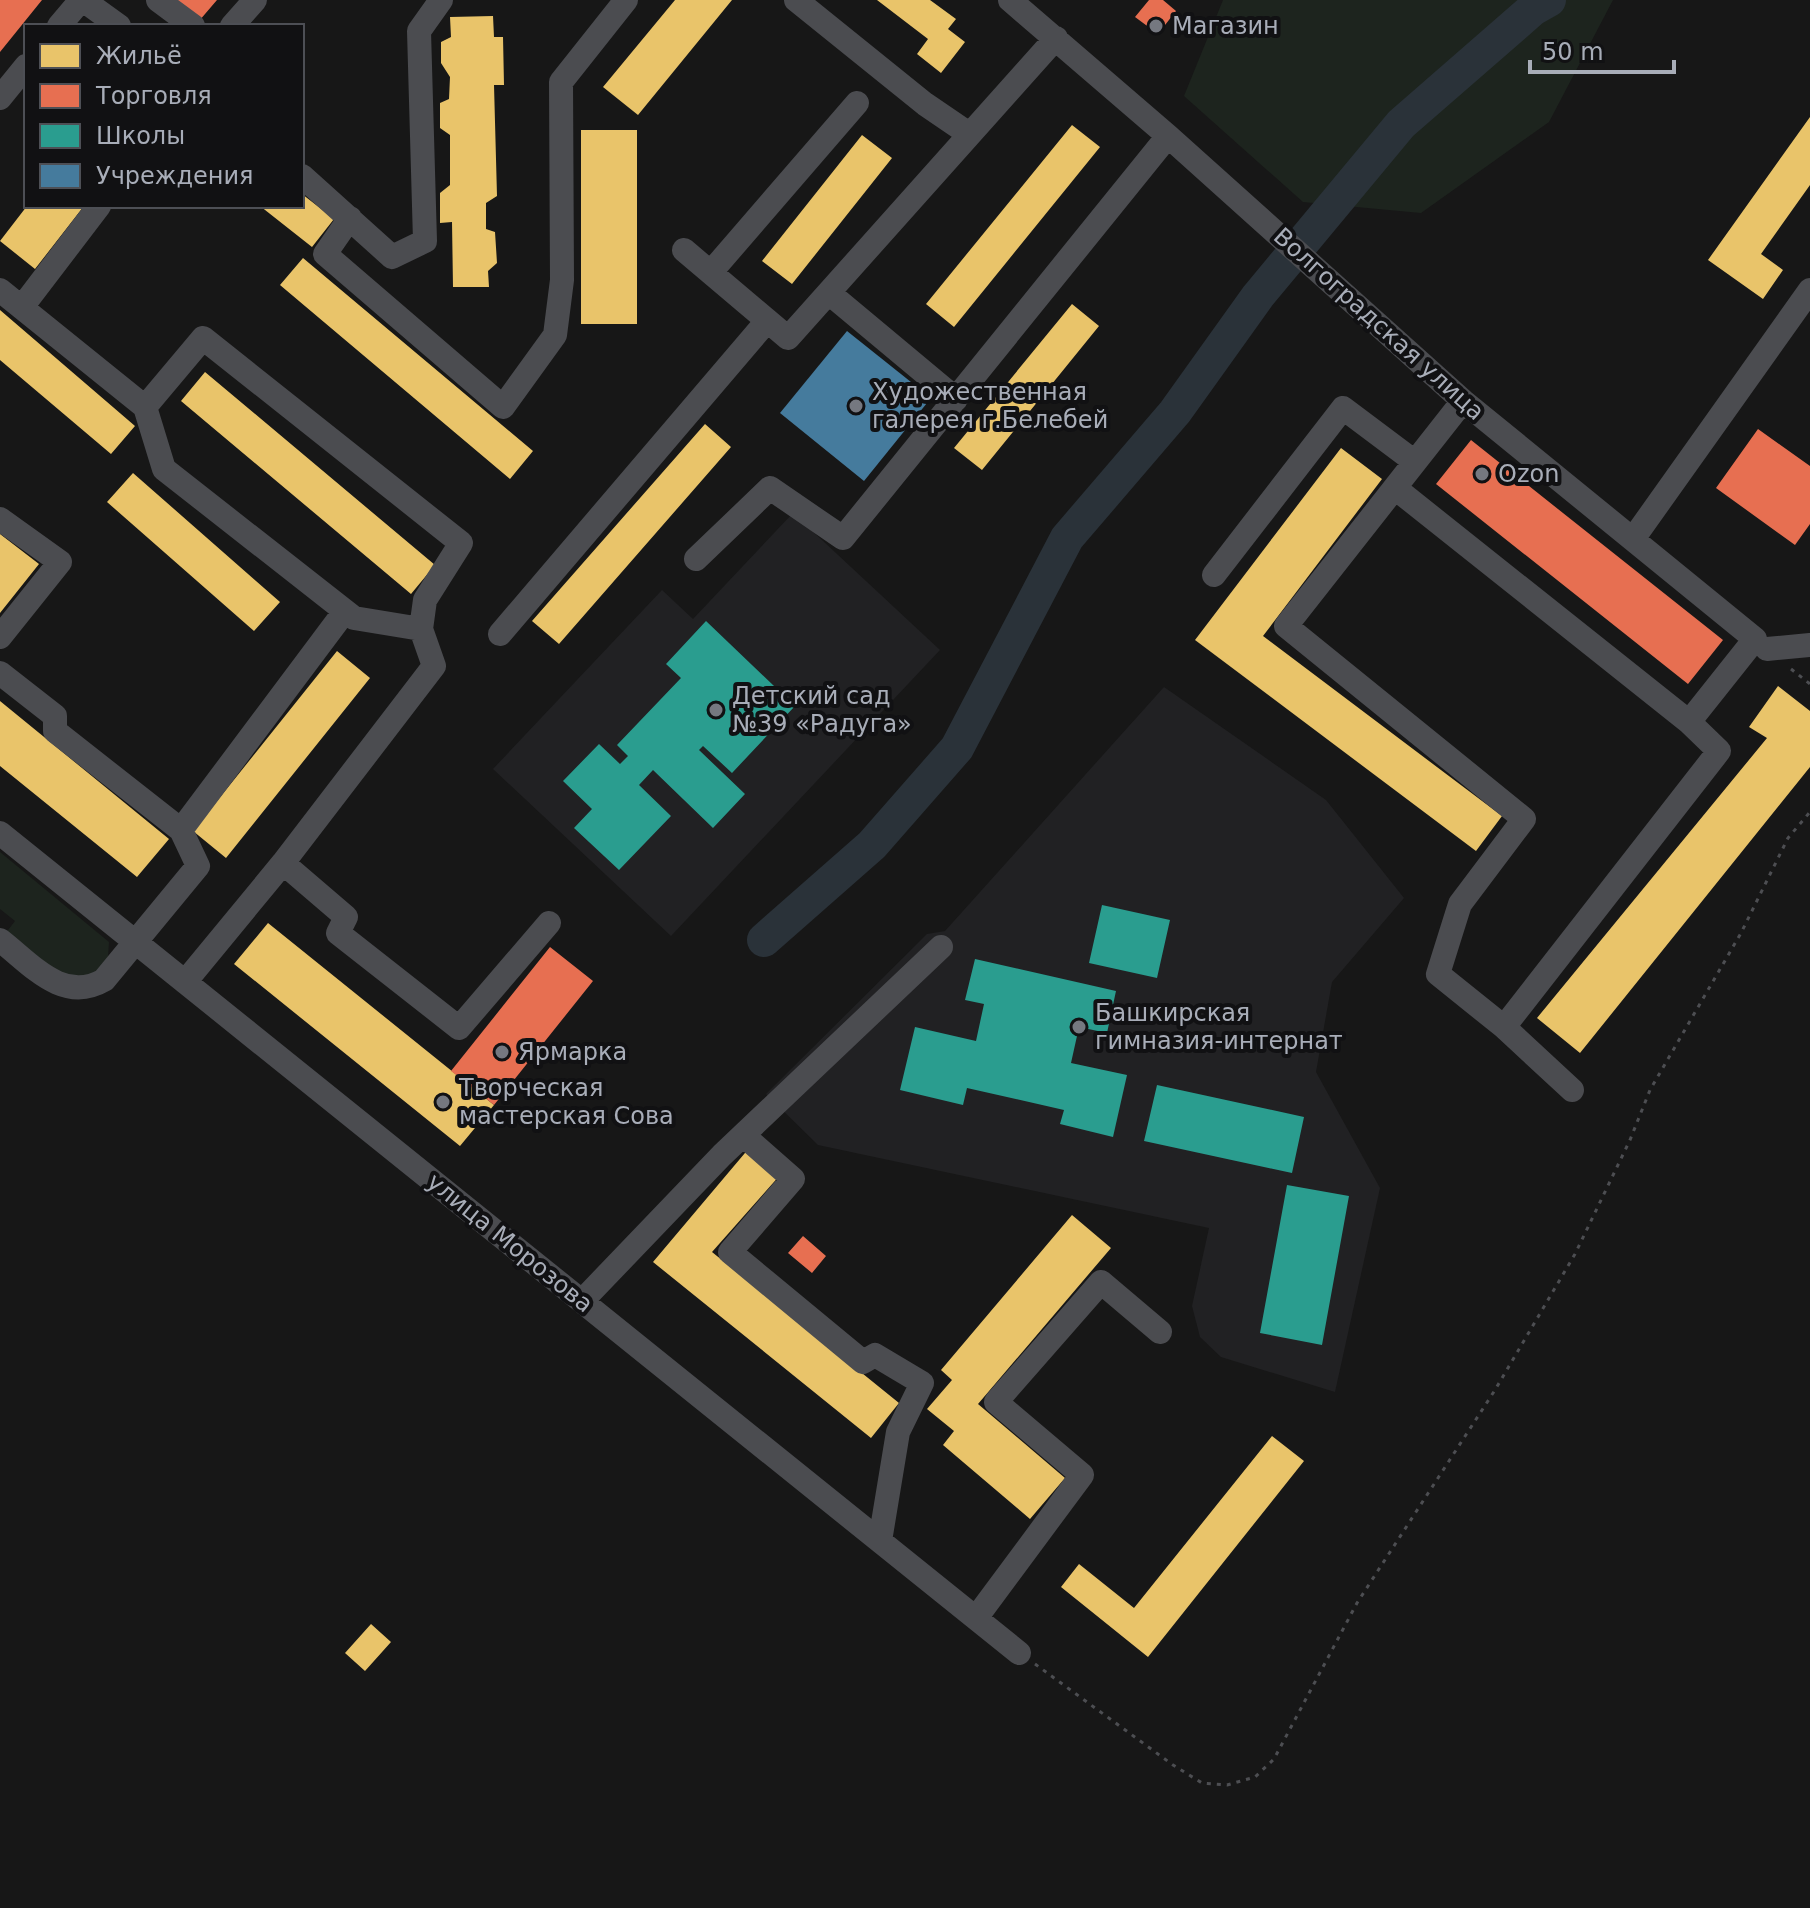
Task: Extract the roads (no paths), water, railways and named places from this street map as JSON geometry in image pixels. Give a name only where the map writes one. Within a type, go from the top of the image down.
[{"type":"street","points":[[61,24],[82,0],[116,24]]},
{"type":"street","points":[[158,0],[190,24]]},
{"type":"street","points":[[234,24],[255,0]]},
{"type":"street","points":[[304,178],[392,257],[425,241],[419,31],[441,0]]},
{"type":"street","points":[[350,218],[325,254],[503,407],[555,335],[562,280],[561,82],[626,0]]},
{"type":"street","points":[[796,0],[925,104],[969,134]]},
{"type":"street","name":"Волгоградская улица","points":[[1010,0],[1168,136],[1463,401],[1761,644]]},
{"type":"street","points":[[684,250],[788,338],[1056,38]]},
{"type":"street","points":[[0,98],[24,68]]},
{"type":"street","points":[[711,272],[857,103]]},
{"type":"street","points":[[696,559],[770,488],[843,538],[1168,136]]},
{"type":"street","points":[[22,307],[97,208]]},
{"type":"street","points":[[1633,539],[1810,290]]},
{"type":"street","points":[[0,292],[145,407],[164,469],[354,618],[421,629]]},
{"type":"street","points":[[829,293],[956,399]]},
{"type":"street","points":[[500,634],[767,321]]},
{"type":"street","points":[[145,407],[203,338],[461,543],[425,600],[421,629],[434,666],[283,863],[185,982]]},
{"type":"street","points":[[1463,401],[1286,626],[1524,819],[1460,904],[1438,974],[1504,1027],[1572,1090]]},
{"type":"street","points":[[1214,575],[1343,408],[1415,462]]},
{"type":"street","points":[[1395,488],[1689,722],[1719,751],[1504,1027]]},
{"type":"street","points":[[0,519],[60,562],[0,637]]},
{"type":"street","points":[[181,830],[345,611]]},
{"type":"street","points":[[1689,722],[1761,644],[1810,645]]},
{"type":"street","points":[[0,673],[55,716],[55,731],[181,830],[198,866],[104,980],[84,988],[71,989],[52,982],[0,940]]},
{"type":"street","name":"улица Морозова","points":[[0,833],[1019,1653]]},
{"type":"street","points":[[283,863],[346,917],[338,933],[459,1028],[549,923]]},
{"type":"street","points":[[582,1301],[743,1135],[941,947]]},
{"type":"street","points":[[743,1135],[793,1179],[730,1252],[863,1362],[875,1355],[922,1383],[898,1432],[880,1541]]},
{"type":"street","points":[[976,1618],[1082,1475],[996,1402],[1101,1282],[1160,1332]]},
{"type":"waterway","points":[[764,940],[872,845],[957,748],[1067,538],[1175,412],[1258,296],[1401,124],[1533,9],[1549,0]]},
{"type":"place","name":"Магазин","points":[[1156,26]]},
{"type":"place","name":"Художественная галерея г.Белебей","points":[[856,406]]},
{"type":"place","name":"Ozon","points":[[1482,474]]},
{"type":"place","name":"Детский сад №39 «Радуга»","points":[[716,710]]},
{"type":"place","name":"Башкирская гимназия-интернат","points":[[1079,1027]]},
{"type":"place","name":"Ярмарка","points":[[502,1052]]},
{"type":"place","name":"Творческая мастерская Сова","points":[[443,1102]]}]
